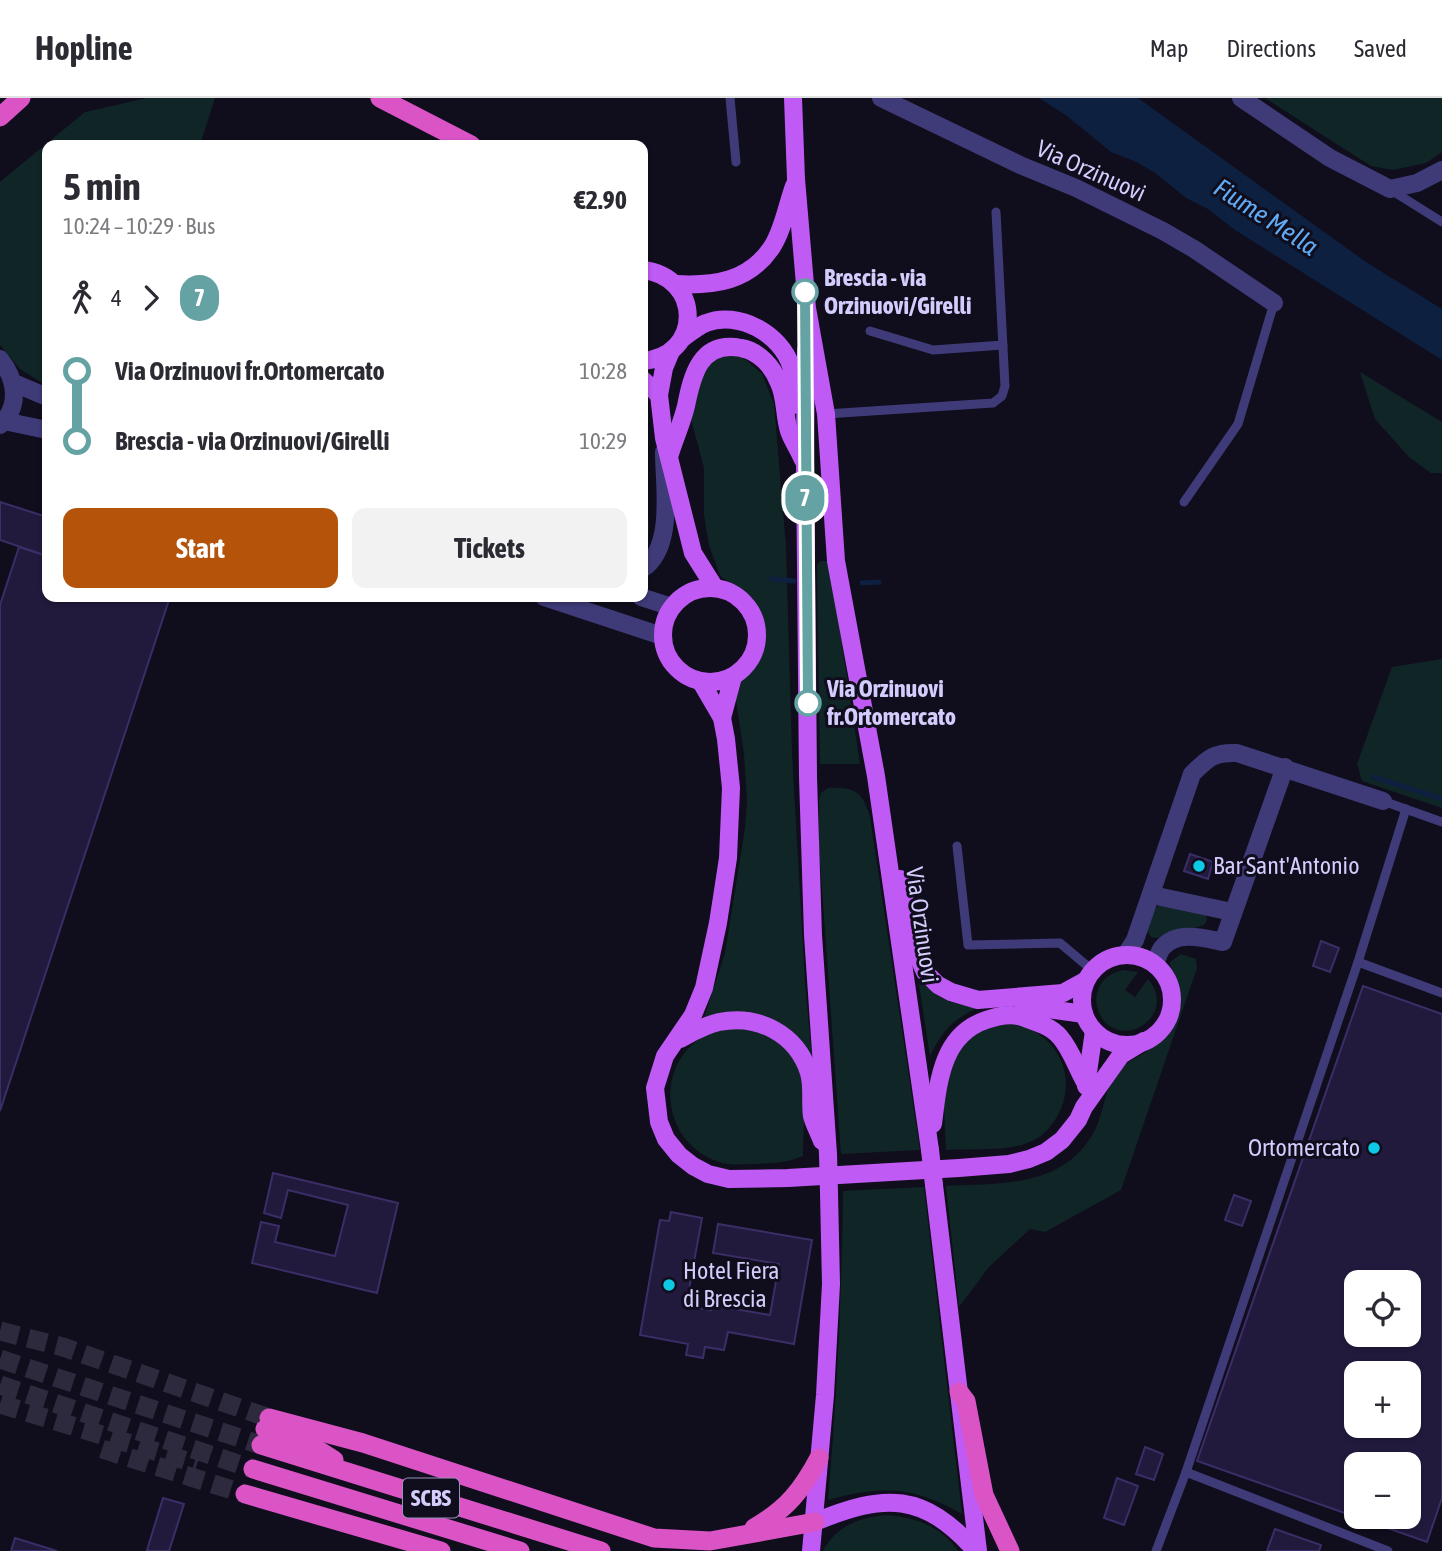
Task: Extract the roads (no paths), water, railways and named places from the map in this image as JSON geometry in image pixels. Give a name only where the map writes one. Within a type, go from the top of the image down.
[{"type":"highway","points":[[0,103],[3,98]]},
{"type":"highway","points":[[0,117],[21,98]]},
{"type":"highway","points":[[380,98],[461,140]]},
{"type":"highway","points":[[959,1392],[966,1401],[984,1495],[1010,1551]]},
{"type":"highway","name":"SCBS","points":[[601,1551],[362,1476],[312,1446],[265,1430],[363,1443],[654,1538],[710,1541],[738,1537]]},
{"type":"highway","points":[[738,1537],[774,1517],[794,1497],[820,1458]]},
{"type":"highway","name":"SCBS","points":[[442,1551],[249,1481],[302,1494],[358,1501],[520,1551]]},
{"type":"highway","points":[[738,1537],[815,1522]]},
{"type":"main road","name":"Via Orzinuovi","points":[[793,98],[796,179],[807,309],[826,414],[836,561],[876,776],[930,1147],[977,1551]]},
{"type":"main road","points":[[676,284],[720,283],[741,275],[756,265],[772,247],[796,179]]},
{"type":"main road","points":[[648,270],[654,271],[676,284],[688,309],[688,324],[664,368],[659,395],[664,438],[693,553],[715,588]]},
{"type":"main road","name":"Via Orzinuovi","points":[[807,309],[805,463],[808,768],[813,935],[828,1154],[831,1284],[811,1551]]},
{"type":"main road","points":[[648,360],[658,359],[705,323],[722,319],[741,321],[757,328],[785,353],[791,368],[796,431],[805,463]]},
{"type":"main road","points":[[669,457],[686,405],[687,391],[696,369],[713,351],[737,347],[750,350],[772,368],[784,398],[788,430],[805,463]]},
{"type":"main road","points":[[648,385],[659,395]]},
{"type":"main road","points":[[678,601],[694,591],[715,588],[727,591],[748,607],[754,619],[756,646],[744,669],[733,677],[712,683],[701,682],[688,677],[669,659],[662,636],[665,620],[678,601],[693,553]]},
{"type":"main road","points":[[733,677],[722,718],[731,788],[728,858],[718,923],[704,988],[693,1015],[665,1056],[655,1088],[659,1122],[666,1139],[679,1155],[693,1166],[708,1174],[729,1179],[788,1178],[1009,1164],[1029,1159],[1062,1140],[1079,1120],[1084,1107],[1121,1055],[1164,1025],[1171,1007],[1168,982],[1155,964],[1126,954],[1106,959],[1089,976],[1063,993],[978,1000],[938,985],[925,972],[917,954],[903,885],[887,851]]},
{"type":"main road","points":[[701,682],[722,718]]},
{"type":"main road","points":[[1089,976],[1081,1000],[1084,1014],[1094,1031],[1116,1044],[1129,1045],[1144,1041]]},
{"type":"main road","points":[[930,1147],[939,1079],[944,1062],[961,1034],[976,1023],[998,1016],[1048,1009],[1084,1014]]},
{"type":"main road","points":[[1015,1015],[1049,1028],[1058,1035],[1069,1049],[1086,1084]]},
{"type":"main road","points":[[678,1040],[705,1026],[738,1020],[754,1021],[782,1035],[804,1059],[810,1076],[812,1118],[828,1154]]},
{"type":"main road","points":[[1084,1107],[1094,1031]]},
{"type":"main road","name":"Via Orzinuovi","points":[[815,1522],[861,1505],[900,1503],[920,1507],[938,1516],[956,1528],[977,1551]]},
{"type":"street","name":"Via Orzinuovi","points":[[881,98],[1020,166],[1076,188],[1163,232],[1274,303]]},
{"type":"street","points":[[1241,98],[1330,158],[1390,189],[1417,183],[1442,170]]},
{"type":"street","points":[[0,359],[9,370],[14,383],[13,403],[2,423],[42,429]]},
{"type":"street","points":[[14,383],[42,395]]},
{"type":"street","points":[[648,564],[655,558],[663,540],[664,438]]},
{"type":"street","points":[[648,598],[678,601]]},
{"type":"street","points":[[559,602],[662,636]]},
{"type":"street","points":[[1126,954],[1135,940],[1152,895],[1192,774],[1208,758],[1221,752],[1237,753],[1383,801]]},
{"type":"street","points":[[1155,964],[1163,947],[1177,939],[1199,937],[1223,942],[1285,767]]},
{"type":"street","points":[[1152,895],[1233,912]]},
{"type":"lane","points":[[730,98],[736,162]]},
{"type":"lane","points":[[1390,189],[1442,222]]},
{"type":"lane","points":[[826,414],[993,403],[1002,396],[1005,386],[996,212]]},
{"type":"lane","points":[[1184,502],[1238,424],[1274,303]]},
{"type":"lane","points":[[870,331],[933,350],[1003,345]]},
{"type":"lane","points":[[1383,801],[1442,822]]},
{"type":"lane","points":[[1156,1551],[1186,1472],[1358,962],[1406,809]]},
{"type":"lane","points":[[957,846],[968,945],[1060,943],[1089,976]]},
{"type":"lane","points":[[1358,962],[1442,993]]},
{"type":"lane","points":[[1186,1472],[1388,1551]]},
{"type":"water","name":"Fiume Mella","points":[[1039,98],[1138,98],[1366,262],[1442,309],[1442,360],[1235,230],[1208,209],[1186,198],[1154,172],[1111,152],[1067,116]]},
{"type":"waterway","points":[[771,579],[794,581]]},
{"type":"waterway","points":[[862,583],[879,582]]},
{"type":"waterway","points":[[1374,777],[1442,799]]},
{"type":"tunnel","points":[[0,1331],[63,1347],[269,1418]]},
{"type":"tunnel","points":[[0,1359],[261,1445]]},
{"type":"tunnel","points":[[0,1385],[253,1469]]},
{"type":"tunnel","points":[[0,1404],[197,1464]]},
{"type":"tunnel","points":[[102,1449],[245,1494]]},
{"type":"place","name":"Brescia - via Orzinuovi/Girelli","points":[[805,292]]},
{"type":"place","name":"Via Orzinuovi fr.Ortomercato","points":[[808,703]]},
{"type":"place","name":"Bar Sant'Antonio","points":[[1199,866]]},
{"type":"place","name":"Ortomercato","points":[[1374,1148]]},
{"type":"place","name":"Hotel Fiera di Brescia","points":[[669,1285]]}]
